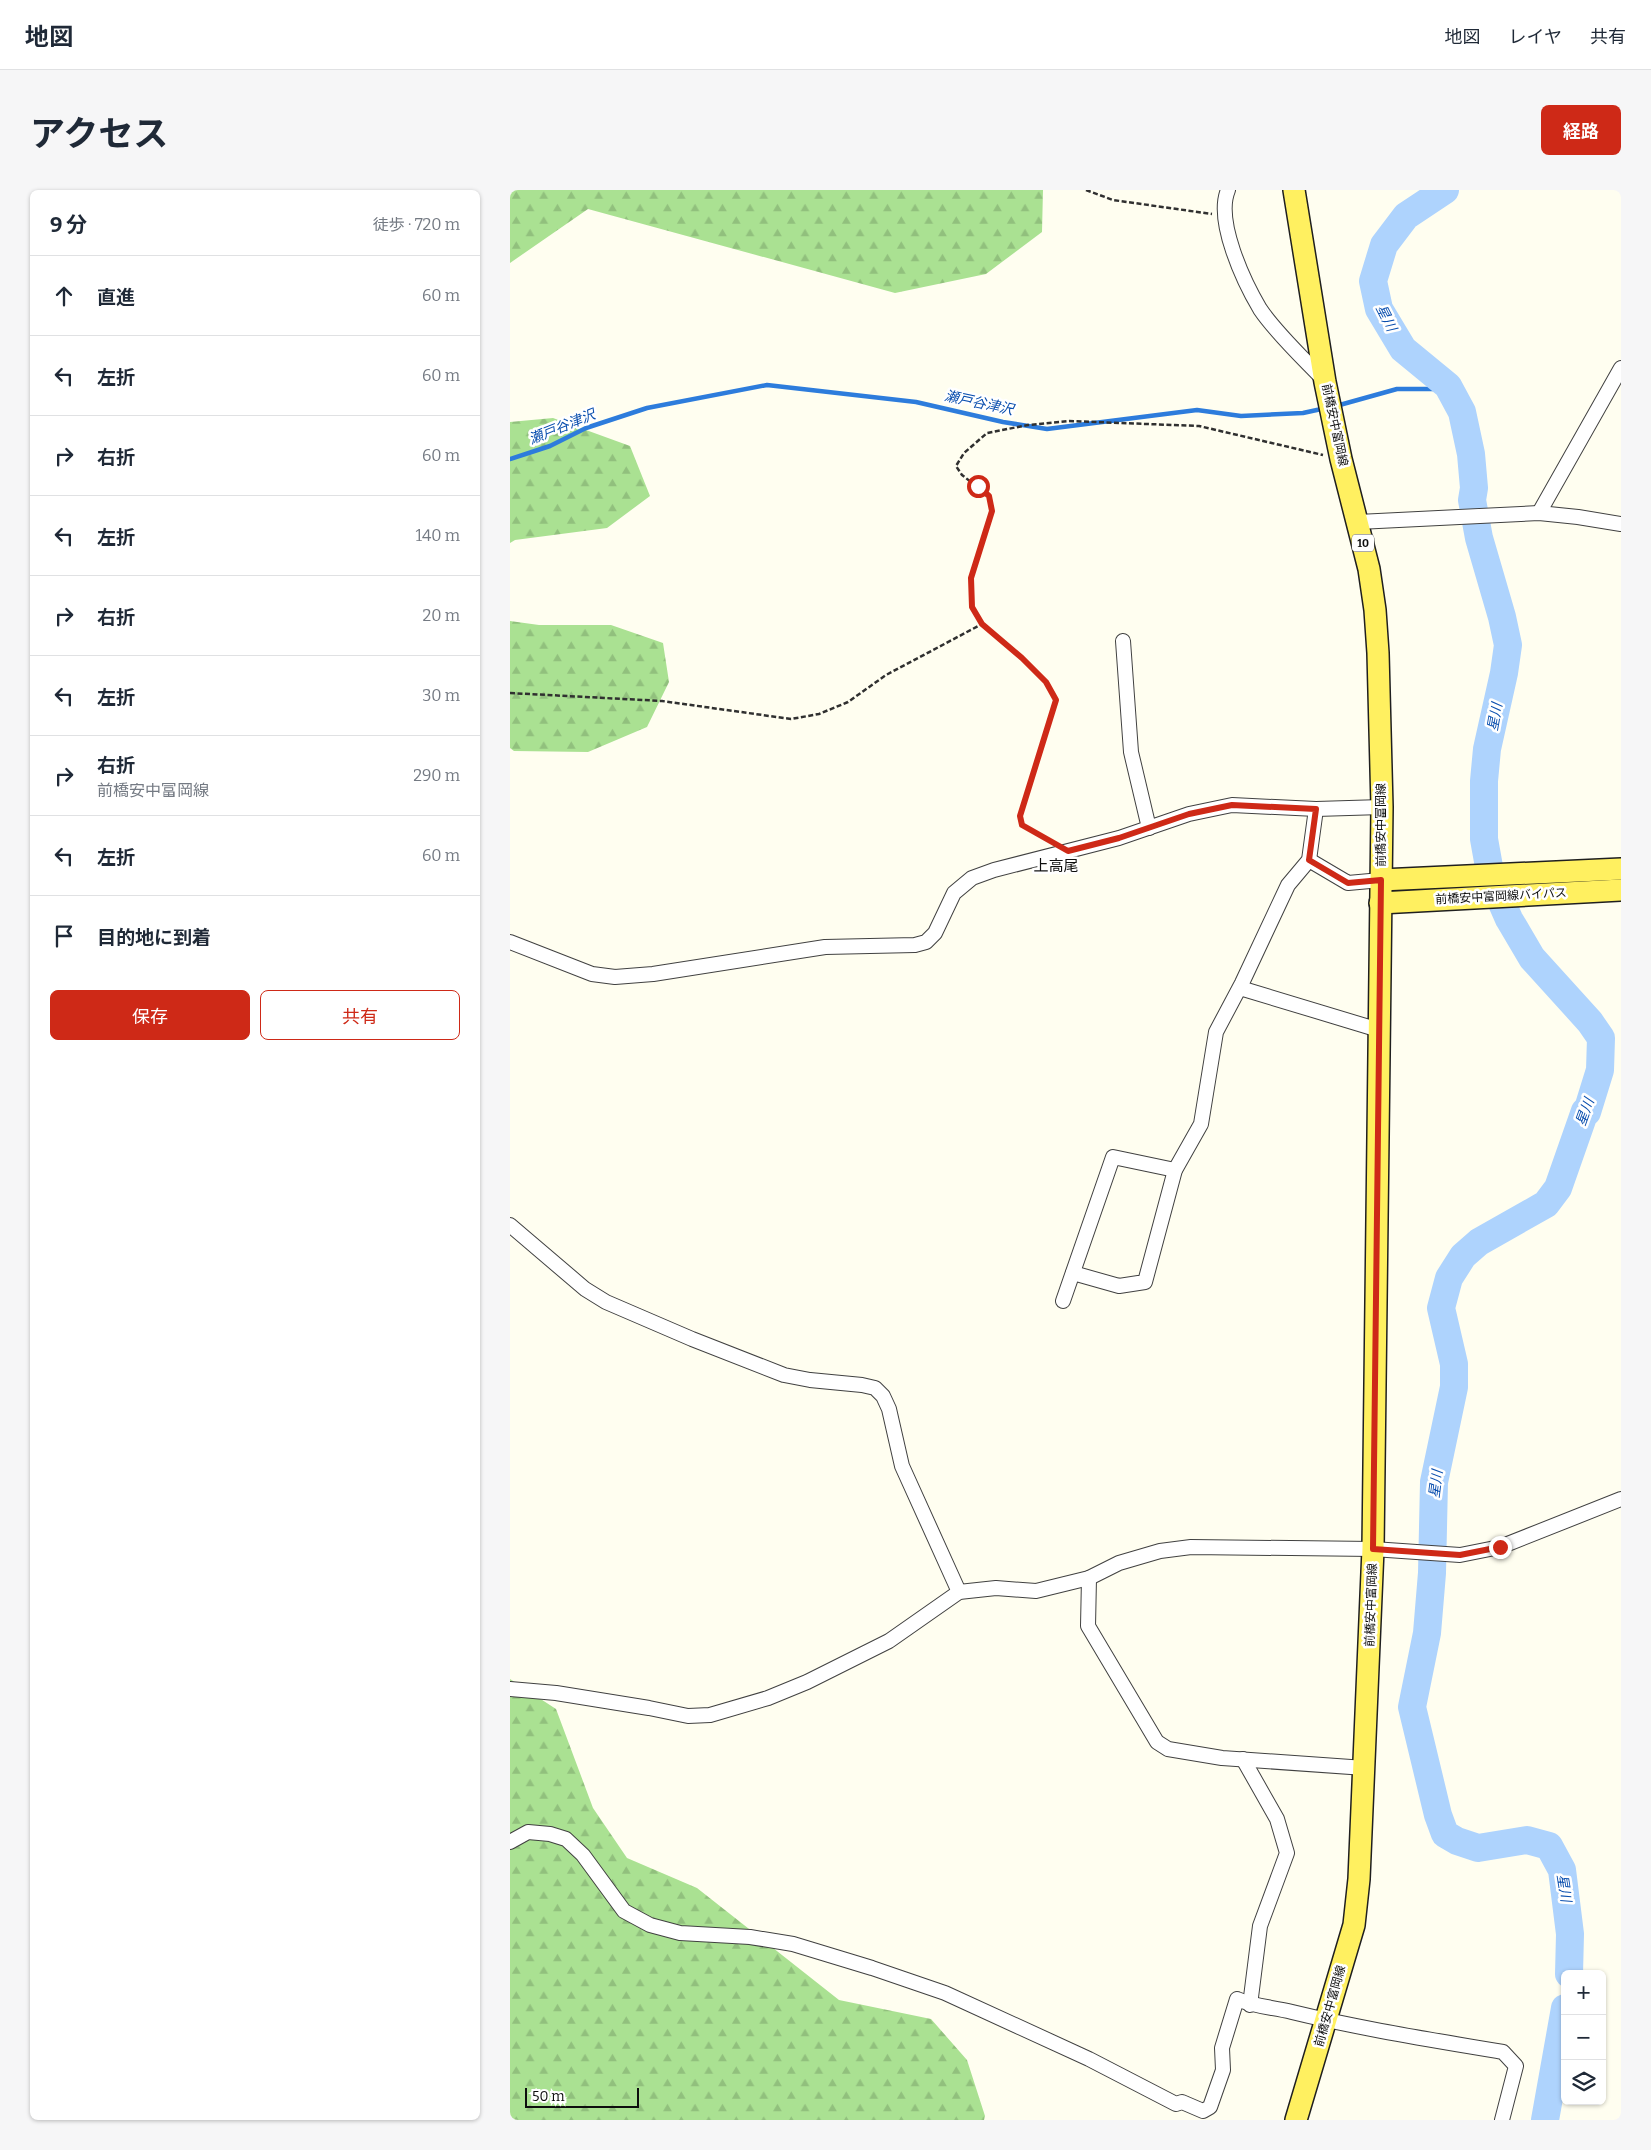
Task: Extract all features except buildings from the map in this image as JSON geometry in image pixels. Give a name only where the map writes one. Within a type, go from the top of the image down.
[{"type":"main road","name":"前橋安中富岡線","points":[[1294,190],[1325,382],[1341,459],[1369,569],[1375,610],[1382,807],[1373,1549],[1365,1768],[1354,1925],[1296,2120]]},
{"type":"main road","name":"前橋安中富岡線バイパス","points":[[1381,880],[1621,869]]},
{"type":"main road","name":"前橋安中富岡線バイパス","points":[[1380,903],[1621,890]]},
{"type":"street","points":[[1228,190],[1224,216],[1244,278],[1261,310],[1325,382]]},
{"type":"street","points":[[1539,513],[1621,368]]},
{"type":"street","points":[[1358,522],[1539,513],[1578,516],[1621,524]]},
{"type":"street","points":[[1123,641],[1131,752],[1149,828]]},
{"type":"street","points":[[510,942],[592,974],[615,977],[653,974],[825,947],[916,945],[926,942],[935,933],[954,893],[972,878],[994,870],[1149,828],[1189,814],[1232,805],[1316,809],[1382,807]]},
{"type":"street","points":[[1073,1273],[1119,1286],[1145,1282],[1175,1170],[1201,1124],[1216,1032],[1240,988],[1288,886],[1309,860],[1316,809]]},
{"type":"street","points":[[1309,860],[1348,883],[1381,880]]},
{"type":"street","points":[[1240,988],[1379,1030]]},
{"type":"street","points":[[1063,1301],[1113,1157],[1175,1170]]},
{"type":"street","points":[[510,1225],[585,1289],[606,1302],[692,1340],[784,1375],[875,1388],[883,1396],[889,1409],[902,1466],[959,1592]]},
{"type":"street","points":[[510,1689],[556,1693],[688,1716],[710,1715],[768,1698],[807,1682],[889,1641],[959,1592],[996,1588],[1036,1592],[1089,1578],[1119,1563],[1160,1550],[1192,1547],[1373,1549],[1460,1555],[1500,1547],[1621,1499]]},
{"type":"street","points":[[1089,1578],[1088,1626],[1157,1742],[1168,1749],[1243,1760],[1365,1768]]},
{"type":"street","points":[[1243,1760],[1277,1819],[1287,1853],[1260,1926],[1250,2005]]},
{"type":"street","points":[[510,1842],[528,1832],[550,1834],[566,1839],[583,1854],[624,1911],[650,1925],[680,1933],[750,1937],[793,1944],[872,1968],[945,1993],[1089,2059],[1176,2104],[1182,2102],[1203,2111],[1210,2107],[1223,2070],[1222,2048],[1236,1999],[1250,2005],[1290,2011],[1326,2021],[1503,2052],[1516,2066],[1502,2120]]},
{"type":"path","points":[[1086,190],[1113,200],[1224,216]]},
{"type":"path","points":[[1068,851],[1022,825],[1020,816],[1056,700],[1046,682],[1022,658],[982,624],[972,607],[971,578],[992,511],[989,496],[962,475],[956,466],[964,453],[986,434],[1028,425],[1069,421],[1199,426],[1341,459]]},
{"type":"path","points":[[510,692],[662,701],[791,719],[819,714],[848,702],[886,675],[982,624]]},
{"type":"green space","points":[[510,190],[1043,190],[1042,232],[986,274],[895,293],[588,209],[510,263]]},
{"type":"green space","points":[[553,418],[630,446],[650,496],[607,528],[515,540],[510,543],[510,422]]},
{"type":"green space","points":[[510,621],[539,625],[611,625],[663,643],[669,682],[647,727],[588,752],[514,751],[510,748]]},
{"type":"green space","points":[[510,1679],[556,1709],[593,1808],[627,1858],[697,1888],[839,2000],[931,2019],[967,2060],[985,2116],[984,2120],[510,2120]]},
{"type":"waterway","name":"星川","points":[[1445,190],[1406,216],[1384,245],[1373,281],[1379,309],[1403,349],[1448,386],[1462,412],[1471,454],[1474,488],[1472,500],[1479,538],[1502,617],[1508,645],[1504,673],[1487,749],[1484,781],[1484,839],[1491,878],[1509,919],[1532,958],[1590,1022],[1601,1038],[1600,1070],[1587,1112],[1585,1111],[1558,1188],[1546,1204],[1479,1242],[1463,1256],[1449,1278],[1441,1308],[1454,1364],[1454,1387],[1434,1482],[1432,1573],[1427,1633],[1412,1707],[1438,1815],[1445,1834],[1457,1841],[1478,1848],[1527,1840],[1549,1846],[1562,1870],[1570,1934],[1569,1970]]},
{"type":"waterway","name":"瀬戸谷津沢","points":[[510,459],[550,446],[586,428],[647,408],[767,385],[916,402],[1003,422],[1047,429],[1197,410],[1241,416],[1303,413],[1326,408]]},
{"type":"waterway","name":"瀬戸谷津沢","points":[[1336,406],[1397,389],[1450,389]]},
{"type":"waterway","name":"星川","points":[[1545,2120],[1564,2015]]},
{"type":"district","name":"上高尾","points":[[1056,866]]},
{"type":"route","points":[[978,486],[989,496],[992,511],[971,578],[972,607],[982,624],[1022,658],[1046,682],[1056,700],[1020,816],[1022,825],[1038,836],[1068,851],[1119,838],[1189,814],[1232,805],[1316,809],[1309,860],[1348,883],[1381,880],[1373,1549],[1460,1555],[1500,1547]]}]
